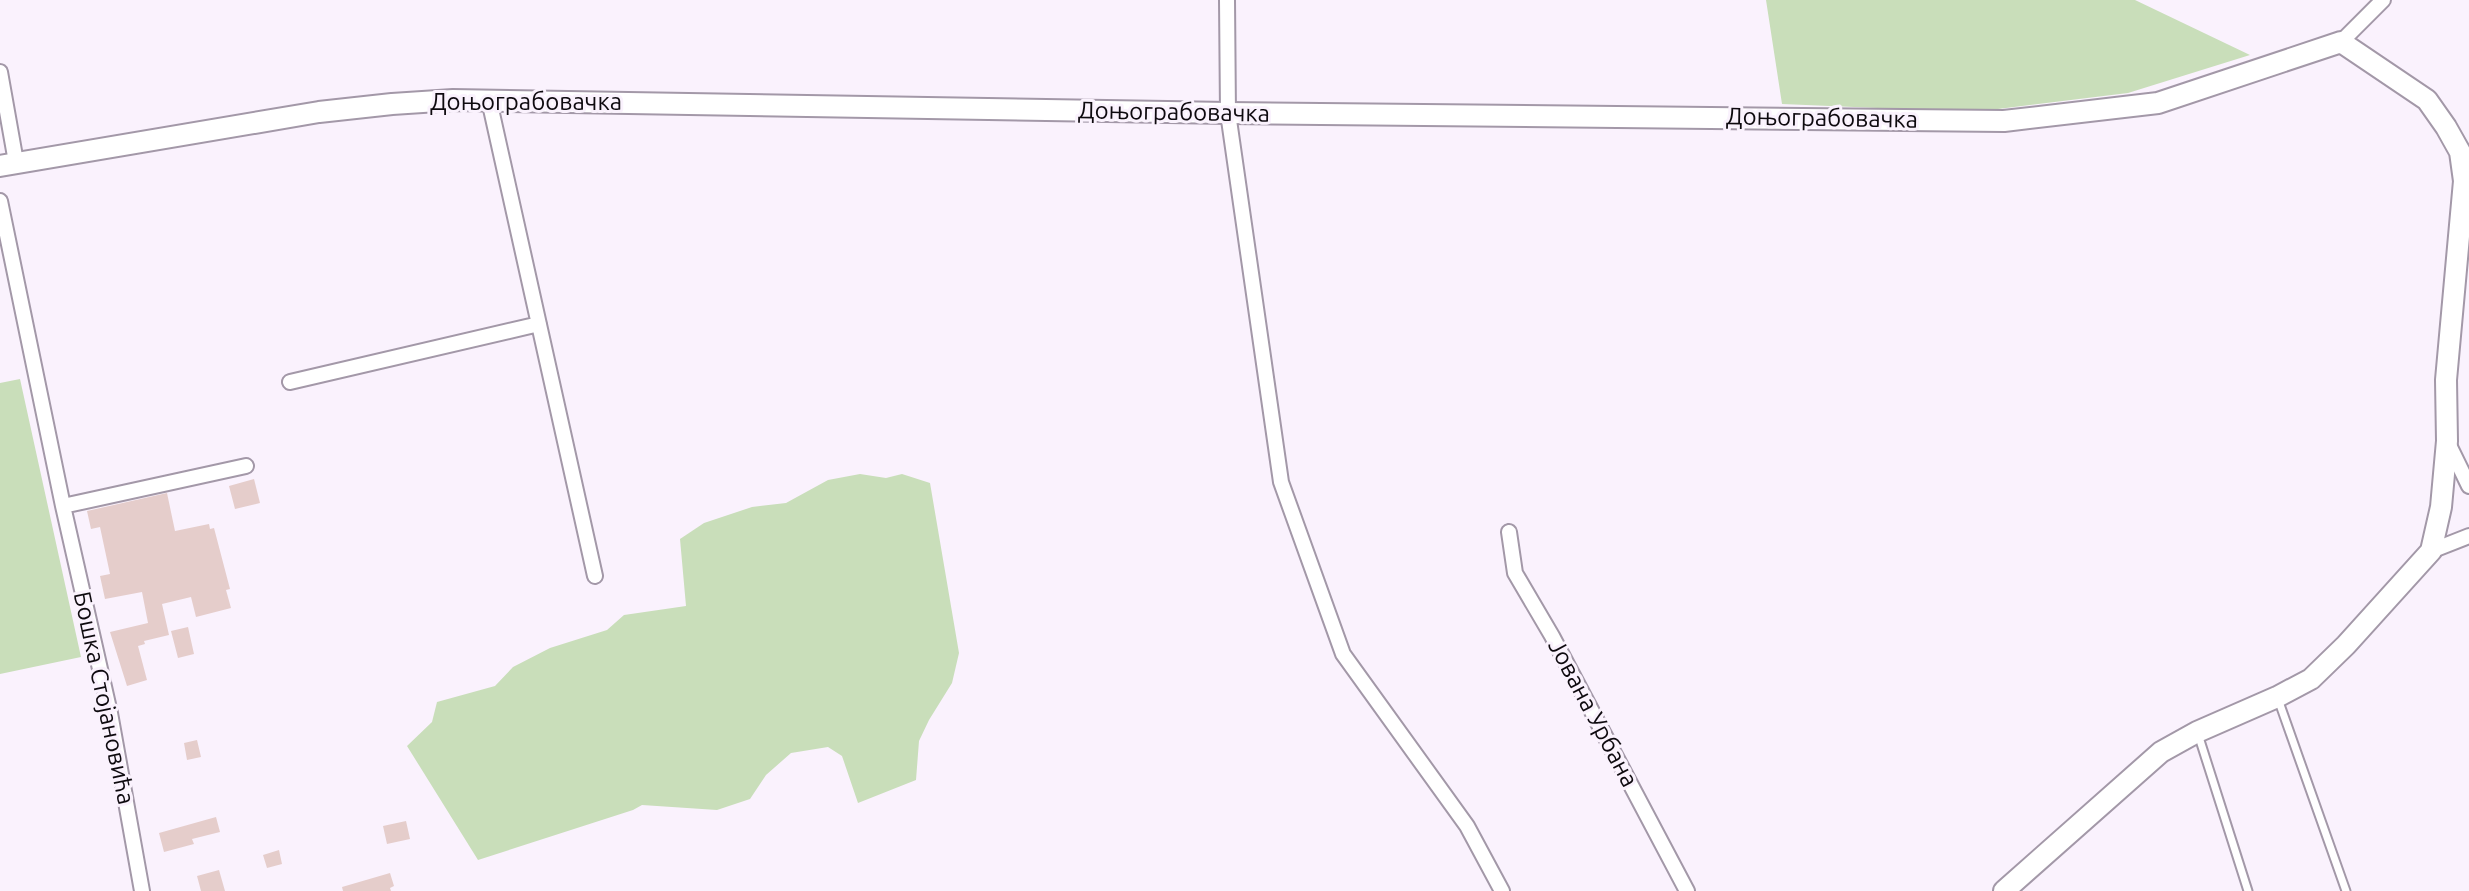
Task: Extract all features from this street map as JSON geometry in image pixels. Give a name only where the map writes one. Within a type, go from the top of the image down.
[{"type":"street","points":[[1227,0],[1228,113],[1281,482],[1343,654],[1467,826],[1502,891]]},
{"type":"street","points":[[2383,0],[2341,42],[2427,100],[2460,152],[2464,181],[2446,380],[2447,441],[2441,507],[2431,551]]},
{"type":"street","name":"Доњограбовачка","points":[[8,164],[319,112],[392,104],[489,100],[1228,113],[2004,121],[2158,103],[2341,42]]},
{"type":"street","points":[[0,72],[8,164]]},
{"type":"street","points":[[489,100],[595,576]]},
{"type":"street","name":"Бошка Стојановића","points":[[0,201],[63,506],[110,713],[142,891]]},
{"type":"street","points":[[290,382],[539,324]]},
{"type":"street","points":[[2447,441],[2469,486]]},
{"type":"street","points":[[63,506],[246,466]]},
{"type":"street","name":"Јована Урбана","points":[[1509,532],[1515,573],[1552,636],[1687,891]]},
{"type":"street","points":[[2004,891],[2161,752],[2311,679],[2338,654],[2431,551],[2469,536]]},
{"type":"lane","points":[[2277,697],[2346,891]]},
{"type":"lane","points":[[2197,732],[2248,891]]},
{"type":"green space","points":[[1766,0],[2135,0],[2250,55],[2128,93],[1974,112],[1782,104]]},
{"type":"green space","points":[[20,379],[81,657],[0,674],[0,383]]},
{"type":"green space","points":[[860,474],[886,478],[902,474],[930,483],[959,653],[952,683],[919,741],[916,780],[858,803],[842,756],[828,747],[791,753],[766,775],[750,799],[717,810],[642,805],[478,860],[407,746],[432,722],[437,702],[495,686],[513,667],[550,648],[607,630],[624,615],[686,606],[680,539],[704,523],[752,507],[786,503],[828,480]]},
{"type":"building","points":[[254,479],[260,503],[235,509],[229,486]]},
{"type":"building","points":[[167,493],[175,531],[209,524],[210,529],[214,528],[230,589],[226,590],[231,608],[196,617],[191,597],[162,604],[169,635],[144,641],[145,644],[138,646],[147,680],[127,686],[110,632],[148,623],[142,592],[105,599],[100,576],[110,574],[100,527],[91,529],[87,511]]},
{"type":"building","points":[[188,627],[194,654],[178,658],[171,631]]},
{"type":"building","points":[[197,740],[201,757],[187,760],[184,743]]},
{"type":"building","points":[[216,817],[220,832],[192,839],[194,844],[164,852],[159,833]]},
{"type":"building","points":[[406,821],[410,839],[387,844],[383,826]]},
{"type":"building","points":[[279,850],[282,864],[267,868],[263,855]]},
{"type":"building","points":[[219,870],[225,891],[201,891],[197,876]]},
{"type":"building","points":[[390,873],[394,886],[390,888],[391,891],[343,891],[342,887]]}]
